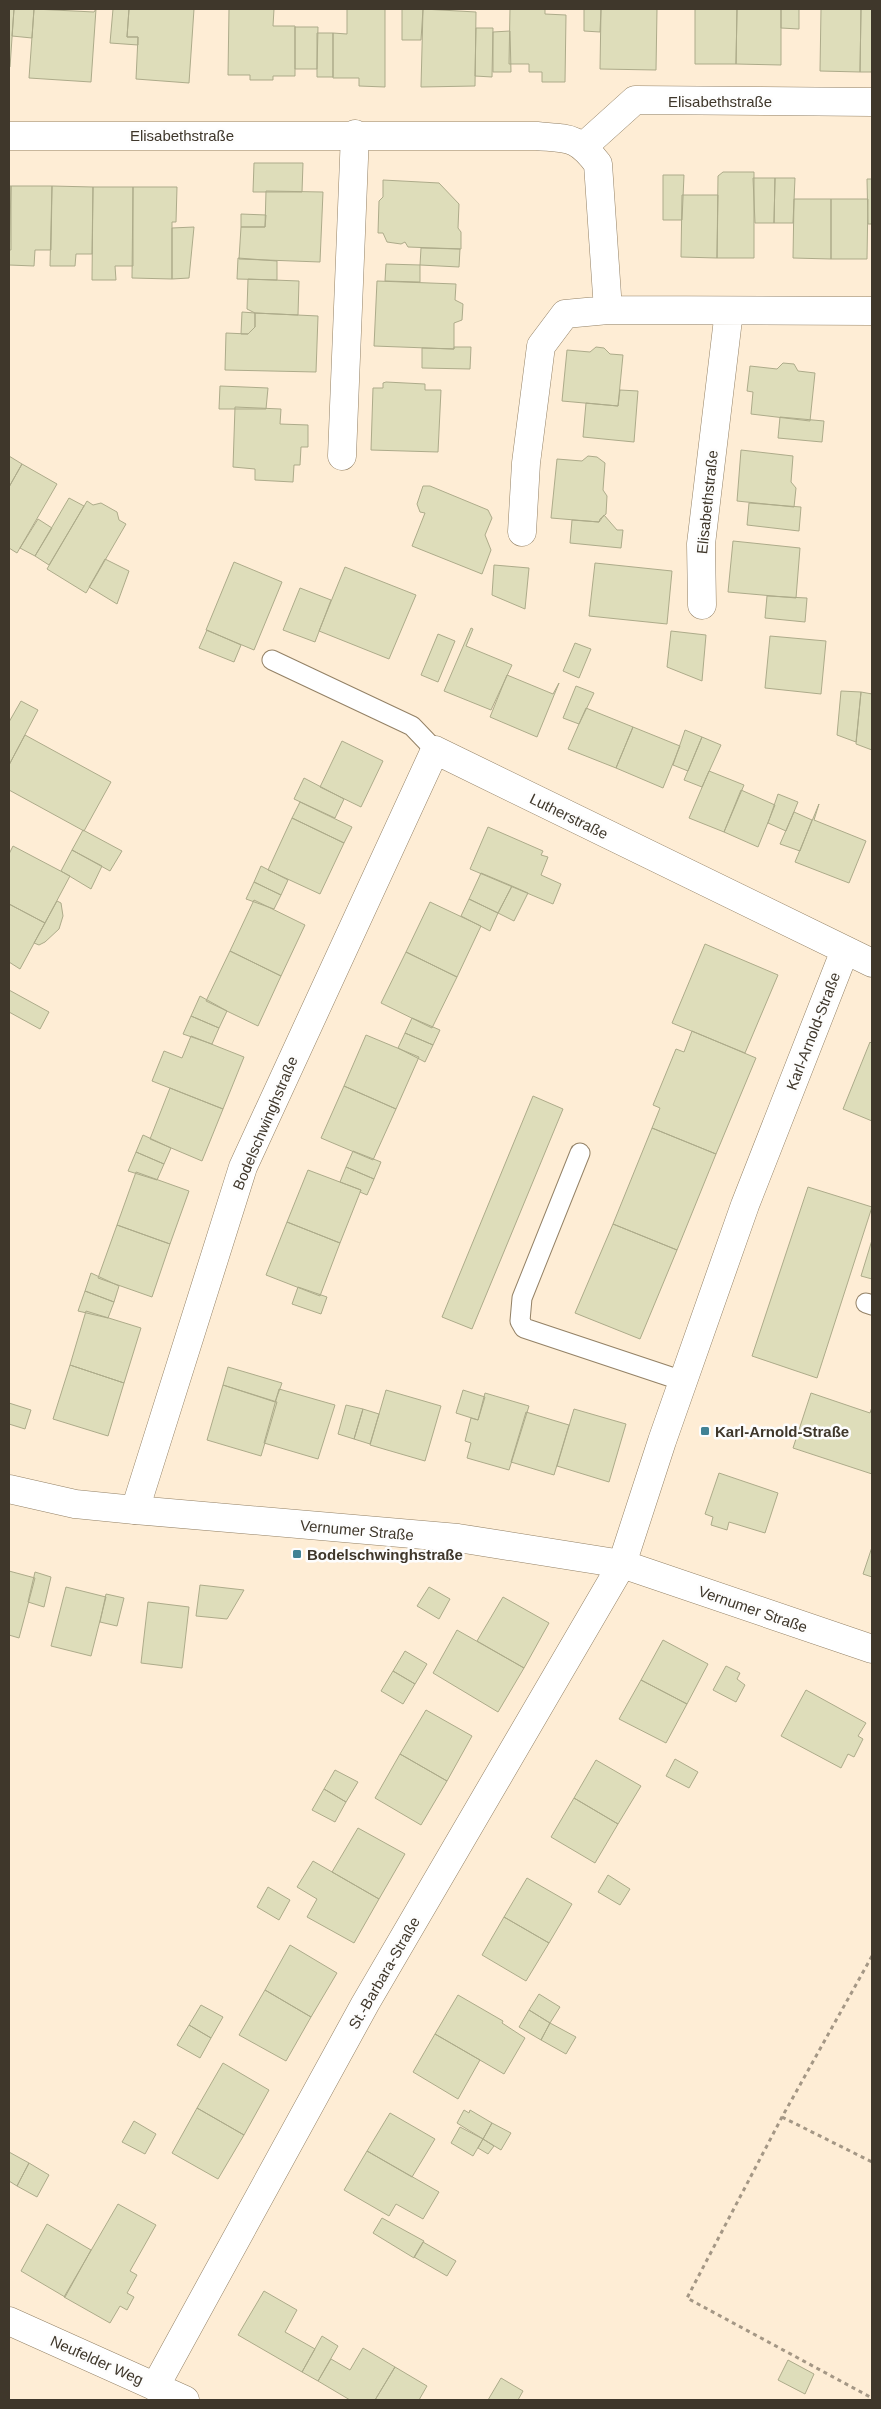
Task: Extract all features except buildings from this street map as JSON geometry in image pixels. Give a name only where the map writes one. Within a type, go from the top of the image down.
[{"type":"street","name":"Elisabethstraße","points":[[9,136],[355,134],[537,136],[566,139],[584,146],[635,100],[872,102]]},
{"type":"street","points":[[342,456],[355,134]]},
{"type":"street","points":[[584,146],[598,164],[608,310]]},
{"type":"street","points":[[522,532],[526,463],[541,346],[565,314],[608,310],[872,311]]},
{"type":"street","name":"Elisabethstraße","points":[[702,605],[701,544],[729,311]]},
{"type":"street","name":"Lutherstraße","points":[[435,750],[872,963]]},
{"type":"street","name":"Bodelschwinghstraße","points":[[135,1510],[243,1167],[435,750]]},
{"type":"street","name":"Karl-Arnold-Straße","points":[[622,1564],[744,1205],[845,950]]},
{"type":"street","name":"Vernumer Straße","points":[[9,1489],[75,1504],[458,1538],[622,1564],[872,1649]]},
{"type":"street","name":"St.-Barbara-Straße","points":[[155,2387],[365,2004],[622,1564]]},
{"type":"street","name":"Neufelder Weg","points":[[9,2321],[185,2400]]},
{"type":"lane","name":"Lutherstraße","points":[[272,660],[412,726],[435,750]]},
{"type":"lane","points":[[580,1153],[522,1298],[520,1320],[524,1328],[683,1381]]},
{"type":"path","points":[[872,1956],[782,2117],[688,2298],[872,2398]]},
{"type":"path","points":[[782,2117],[872,2162]]},
{"type":"place","name":"Karl-Arnold-Straße","points":[[705,1431]]},
{"type":"place","name":"Bodelschwinghstraße","points":[[297,1554]]}]
